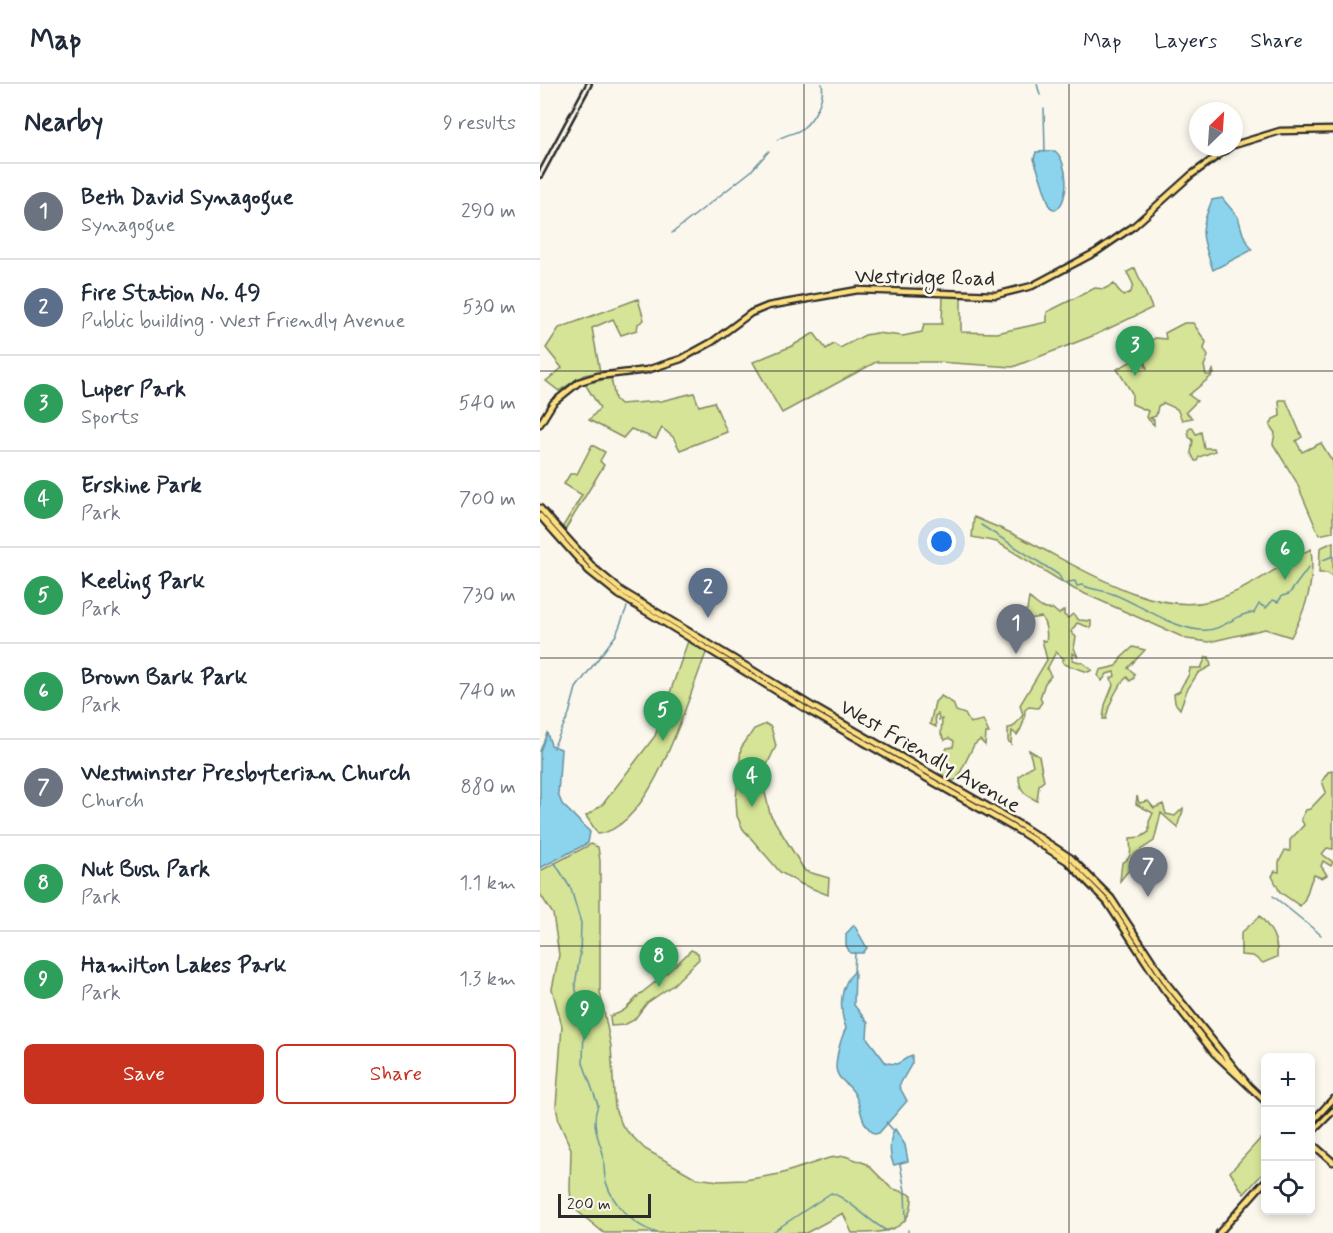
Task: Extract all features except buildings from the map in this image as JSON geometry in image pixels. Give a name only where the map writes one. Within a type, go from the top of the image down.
[{"type":"main road","name":"Westridge Road","points":[[1243,143],[1280,131],[1333,130]]},
{"type":"main road","name":"Westridge Road","points":[[540,424],[553,403],[579,382],[598,376],[647,370],[681,359],[712,342],[751,313],[768,306],[858,290],[996,295],[1032,286],[1096,252],[1134,226],[1191,175],[1218,156]]},
{"type":"main road","name":"West Friendly Avenue","points":[[540,508],[594,568],[622,591],[812,706],[1039,836],[1071,858],[1111,898],[1168,985],[1252,1090]]},
{"type":"main road","name":"West Friendly Avenue","points":[[540,516],[589,571],[630,602],[802,707],[1067,861],[1107,902],[1163,988],[1214,1053],[1261,1098]]},
{"type":"main road","points":[[1315,1119],[1333,1099]]},
{"type":"main road","points":[[1315,1130],[1333,1111]]},
{"type":"main road","points":[[1315,1146],[1333,1162]]},
{"type":"main road","points":[[1219,1233],[1261,1186]]},
{"type":"street","points":[[540,175],[589,84]]},
{"type":"green space","points":[[1135,268],[1152,308],[1095,335],[1013,367],[937,362],[876,362],[782,413],[753,362],[792,346],[814,333],[826,349],[834,344],[840,348],[865,335],[876,333],[903,336],[922,332],[924,324],[942,324],[943,296],[961,296],[961,332],[997,333],[1047,322],[1047,312],[1095,288],[1104,289],[1114,284],[1123,296],[1131,292],[1133,284],[1127,272]]},
{"type":"green space","points":[[638,299],[644,320],[638,324],[637,330],[621,335],[613,319],[592,328],[600,372],[584,375],[559,391],[546,381],[562,368],[546,348],[559,328]]},
{"type":"green space","points":[[1184,323],[1193,323],[1206,342],[1204,349],[1208,356],[1204,366],[1206,375],[1211,375],[1213,370],[1214,374],[1189,395],[1197,401],[1186,412],[1192,418],[1182,420],[1177,409],[1164,403],[1158,406],[1156,416],[1150,418],[1154,420],[1154,425],[1146,417],[1148,411],[1132,404],[1132,393],[1117,369],[1141,356],[1147,369],[1144,346],[1155,338],[1166,339],[1165,333]]},
{"type":"green space","points":[[611,378],[615,399],[620,404],[661,401],[694,393],[699,406],[714,402],[727,432],[680,450],[673,437],[662,428],[656,439],[631,429],[623,438],[589,420],[600,408],[585,384]]},
{"type":"green space","points":[[1279,400],[1286,400],[1302,437],[1296,441],[1302,452],[1321,443],[1333,462],[1333,532],[1319,535],[1296,481],[1273,444],[1275,433],[1270,426],[1273,419],[1280,416]]},
{"type":"green space","points":[[1192,427],[1196,434],[1201,432],[1204,448],[1214,448],[1215,451],[1199,457],[1197,461],[1191,453],[1193,440],[1189,437],[1188,430]]},
{"type":"green space","points":[[592,445],[605,452],[600,461],[604,465],[565,530],[562,528],[582,495],[564,484],[570,474],[577,474]]},
{"type":"green space","points":[[974,517],[1112,584],[1163,601],[1187,604],[1224,597],[1250,585],[1311,549],[1312,573],[1308,595],[1291,637],[1265,629],[1209,642],[1187,639],[1074,589],[997,542],[972,537]]},
{"type":"green space","points":[[1333,542],[1333,577],[1327,573],[1319,573],[1320,548]]},
{"type":"green space","points":[[1029,598],[1042,608],[1053,609],[1059,614],[1064,610],[1064,615],[1068,618],[1073,614],[1079,620],[1091,621],[1091,628],[1077,623],[1071,632],[1076,637],[1074,648],[1078,657],[1073,653],[1073,660],[1083,663],[1092,670],[1088,672],[1064,664],[1062,661],[1064,659],[1056,652],[1047,669],[1051,676],[1045,683],[1040,698],[1042,702],[1038,708],[1029,707],[1025,710],[1025,717],[1019,732],[1017,735],[1012,731],[1011,744],[1008,741],[1008,728],[1013,727],[1023,715],[1020,705],[1047,660],[1042,640],[1046,641],[1047,635],[1041,617],[1028,619],[1013,615],[1014,610],[1021,612],[1027,610]]},
{"type":"green space","points":[[688,641],[707,651],[666,756],[652,785],[636,809],[618,826],[598,834],[586,816],[603,804],[655,736]]},
{"type":"green space","points":[[1133,647],[1145,650],[1128,668],[1134,673],[1134,678],[1130,681],[1127,677],[1123,681],[1114,696],[1106,719],[1103,719],[1105,705],[1113,685],[1111,678],[1115,676],[1114,672],[1107,674],[1102,681],[1098,676],[1100,670],[1117,666],[1121,658]]},
{"type":"green space","points":[[1206,657],[1209,657],[1211,666],[1198,673],[1187,690],[1180,709],[1175,703],[1174,694],[1180,691],[1189,675],[1190,668],[1201,668]]},
{"type":"green space","points":[[941,696],[953,703],[956,711],[965,714],[970,723],[983,720],[989,733],[986,733],[985,745],[980,740],[974,745],[957,779],[953,781],[939,773],[946,760],[944,754],[947,748],[953,747],[954,741],[949,738],[945,740],[941,734],[942,719],[939,720],[938,714],[935,716],[936,727],[930,724],[935,702]]},
{"type":"green space","points":[[766,724],[771,727],[776,746],[763,773],[763,784],[770,814],[805,871],[829,878],[828,895],[780,872],[743,829],[737,816],[736,799],[741,748],[754,729]]},
{"type":"green space","points":[[1029,750],[1039,756],[1044,781],[1039,785],[1037,801],[1024,792],[1019,781],[1019,776],[1033,765]]},
{"type":"green space","points":[[1333,771],[1333,849],[1327,848],[1322,854],[1333,862],[1331,866],[1323,861],[1321,866],[1327,875],[1322,878],[1314,875],[1300,906],[1280,892],[1272,876],[1275,871],[1279,872],[1279,862],[1285,850],[1290,851],[1290,840],[1304,825],[1301,819],[1306,810],[1310,809],[1326,792],[1322,781],[1328,772]]},
{"type":"green space","points":[[1137,796],[1139,803],[1148,801],[1154,808],[1163,804],[1166,814],[1175,816],[1183,808],[1183,810],[1178,828],[1161,813],[1154,841],[1133,855],[1129,870],[1120,881],[1122,863],[1126,861],[1130,852],[1130,838],[1141,837],[1149,832],[1149,822],[1153,813],[1136,804]]},
{"type":"green space","points":[[591,844],[598,847],[600,861],[600,992],[611,1046],[615,1109],[623,1127],[645,1149],[696,1178],[719,1181],[745,1180],[780,1174],[829,1158],[845,1156],[867,1164],[891,1188],[912,1195],[911,1208],[901,1224],[884,1231],[852,1233],[843,1213],[806,1233],[604,1233],[576,1210],[571,1201],[570,1189],[571,1149],[559,1122],[556,1106],[562,1026],[552,989],[559,955],[553,914],[540,894],[540,871]]},
{"type":"green space","points":[[1260,916],[1273,935],[1277,951],[1277,957],[1263,963],[1253,956],[1241,955],[1241,933]]},
{"type":"green space","points":[[691,950],[698,953],[699,959],[673,985],[647,1003],[634,1020],[624,1025],[611,1026],[610,1016],[626,1009]]},
{"type":"green space","points":[[1261,1138],[1261,1175],[1244,1194],[1230,1172]]},
{"type":"water","points":[[1055,151],[1063,163],[1066,181],[1064,198],[1055,210],[1050,207],[1034,159],[1036,152]]},
{"type":"water","points":[[1222,198],[1238,217],[1243,234],[1252,250],[1213,270],[1204,242],[1203,228],[1212,200]]},
{"type":"water","points":[[547,733],[551,745],[561,749],[558,794],[562,804],[590,832],[588,843],[540,868],[540,751]]},
{"type":"water","points":[[854,925],[867,948],[863,953],[850,953],[846,945],[846,934]]},
{"type":"water","points":[[855,971],[854,1005],[868,1023],[867,1038],[886,1063],[897,1064],[912,1055],[912,1063],[899,1086],[907,1101],[879,1133],[875,1134],[865,1124],[855,1095],[840,1078],[836,1068],[839,1047],[846,1028],[842,1013],[843,990]]},
{"type":"water","points":[[895,1129],[905,1145],[908,1161],[894,1165],[890,1147]]},
{"type":"waterway","points":[[777,140],[800,130],[807,124],[818,108],[822,96],[822,84]]},
{"type":"waterway","points":[[1037,84],[1040,95]]},
{"type":"waterway","points":[[1044,109],[1045,152]]},
{"type":"waterway","points":[[672,233],[750,172],[769,151]]},
{"type":"waterway","points":[[981,525],[1059,575],[1063,583],[1075,581],[1077,586],[1082,585],[1109,593],[1172,623],[1197,630],[1220,627],[1242,615],[1254,613],[1259,604],[1266,608],[1273,600],[1278,602],[1282,596],[1289,594],[1309,567]]},
{"type":"waterway","points":[[1323,560],[1333,556]]},
{"type":"waterway","points":[[553,748],[569,714],[576,688],[616,635],[627,607]]},
{"type":"waterway","points":[[555,863],[571,889],[581,923],[580,955],[575,985],[584,1026],[583,1063],[598,1105],[595,1116],[596,1127],[603,1154],[606,1182],[609,1191],[626,1214],[648,1230],[657,1233]]},
{"type":"waterway","points":[[1273,896],[1321,935]]},
{"type":"waterway","points":[[854,972],[855,953]]},
{"type":"waterway","points":[[886,1122],[893,1130]]},
{"type":"waterway","points":[[900,1164],[905,1191],[906,1219]]},
{"type":"waterway","points":[[771,1233],[831,1193],[844,1199],[887,1231]]},
{"type":"place","name":"Luper Park","points":[[1135,376]]},
{"type":"place","name":"Brown Bark Park","points":[[1285,580]]},
{"type":"place","name":"Fire Station No. 49","points":[[708,618]]},
{"type":"place","name":"Beth David Synagogue","points":[[1016,654]]},
{"type":"place","name":"Keeling Park","points":[[663,741]]},
{"type":"place","name":"Erskine Park","points":[[752,807]]},
{"type":"place","name":"Westminster Presbyterian Church","points":[[1148,897]]},
{"type":"place","name":"Nut Bush Park","points":[[659,987]]},
{"type":"place","name":"Hamilton Lakes Park","points":[[585,1040]]}]
